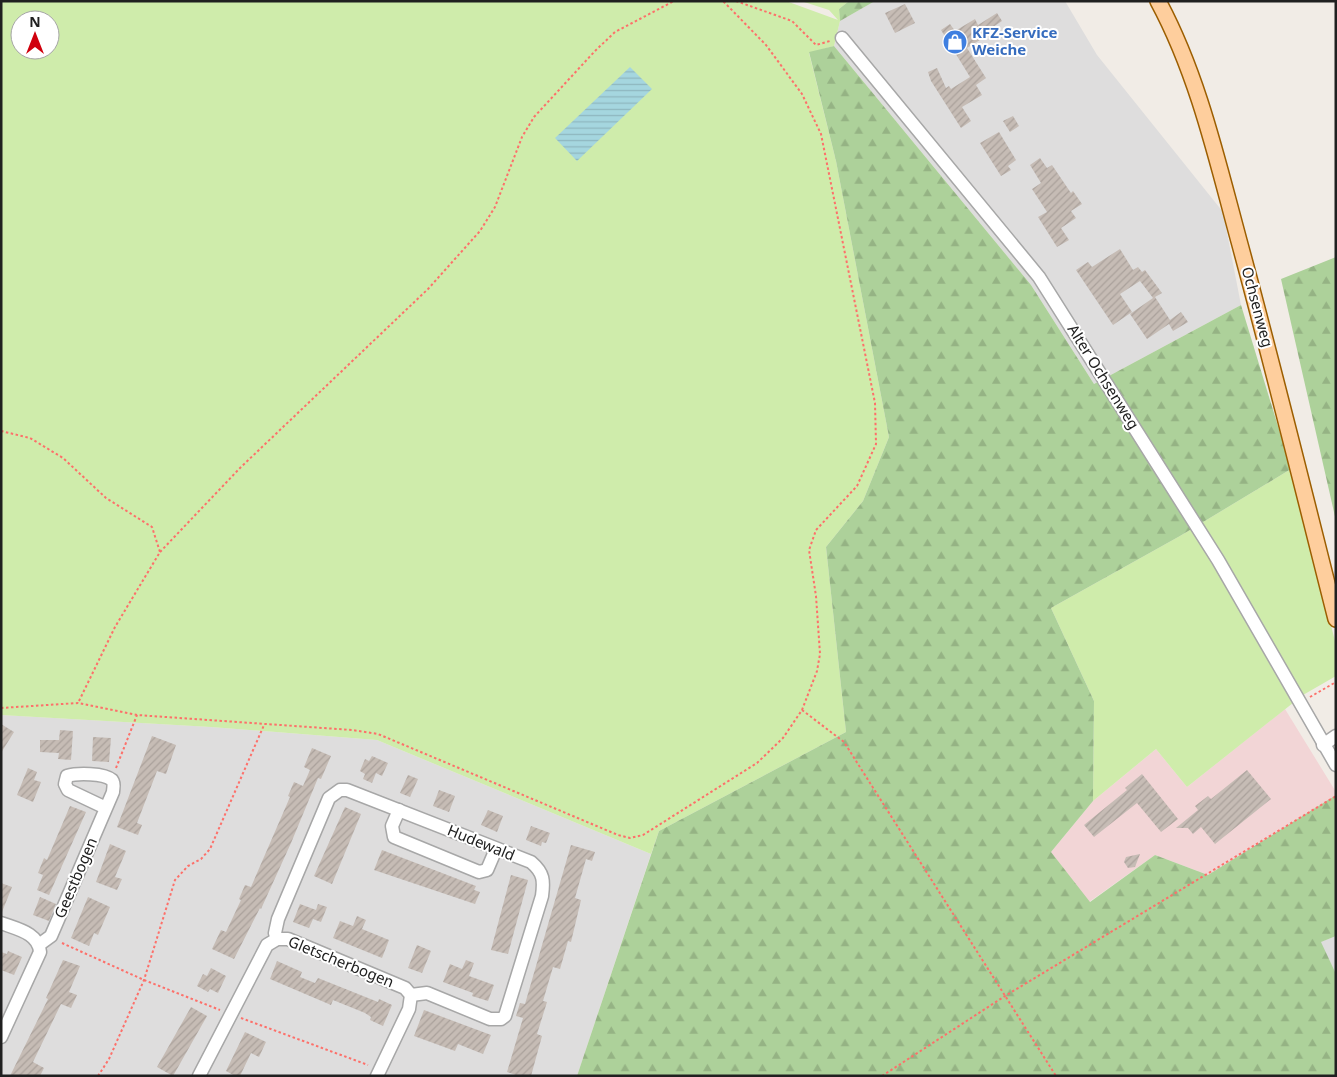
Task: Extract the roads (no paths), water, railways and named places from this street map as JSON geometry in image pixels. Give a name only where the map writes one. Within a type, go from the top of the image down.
[{"type":"main road","name":"Ochsenweg","points":[[1158,1],[1172,27],[1207,122],[1264,334],[1336,619]]},
{"type":"street","name":"Alter Ochsenweg","points":[[842,38],[1039,277],[1218,560],[1336,766]]},
{"type":"street","points":[[1323,745],[1336,736]]},
{"type":"street","name":"Geestbogen","points":[[40,944],[51,936],[113,792],[114,784],[112,780],[104,777],[74,774],[67,776],[65,784],[68,790],[106,808]]},
{"type":"street","name":"Hudewald","points":[[277,939],[275,933],[278,919],[329,798],[334,792],[347,790],[532,862],[539,869],[544,883],[505,1016],[501,1019],[490,1019],[427,993],[411,995]]},
{"type":"street","points":[[399,810],[392,826],[394,837],[479,872],[487,870],[496,848]]},
{"type":"street","points":[[1,923],[31,935],[40,944],[37,962],[1,1037]]},
{"type":"street","name":"Gletscherbogen","points":[[199,1076],[267,946],[277,939],[288,939],[405,988],[411,995],[409,1009],[378,1072]]},
{"type":"water","points":[[630,67],[652,89],[577,161],[555,138]]},
{"type":"place","name":"KFZ-Service Weiche","points":[[955,42]]}]
